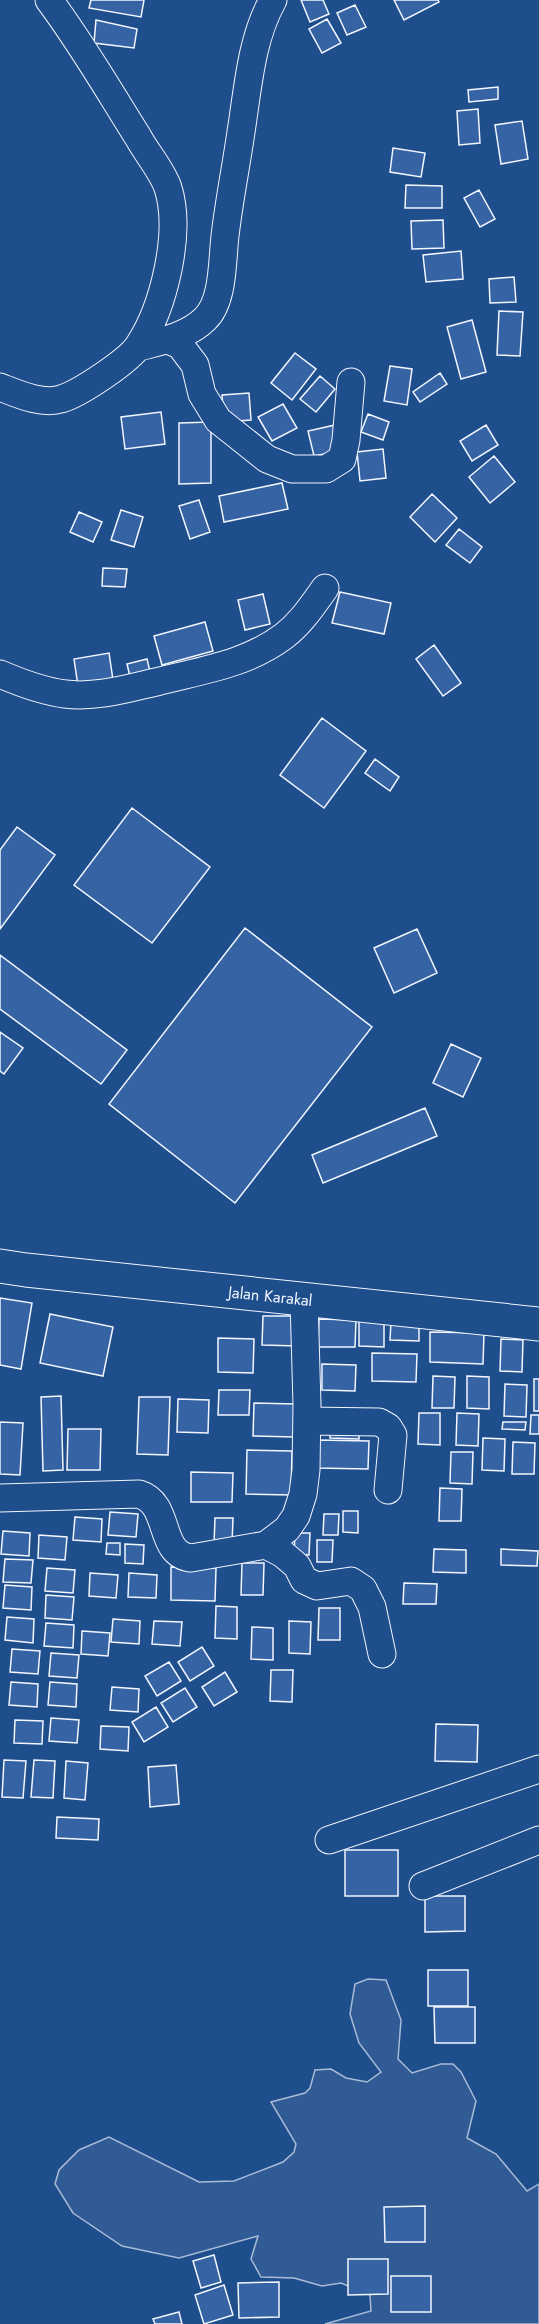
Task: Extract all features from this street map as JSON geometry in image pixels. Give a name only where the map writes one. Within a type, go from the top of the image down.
[{"type":"main road","name":"Jalan Karakal","points":[[0,1266],[539,1324]]},
{"type":"street","points":[[0,387],[21,396],[60,400],[76,393],[117,366],[139,347],[159,301],[166,275],[172,224],[168,187],[84,49],[49,0]]},
{"type":"street","points":[[139,347],[168,340],[194,328],[207,318],[218,292],[253,56],[273,0]]},
{"type":"street","points":[[168,340],[180,345],[195,365],[202,394],[218,420],[267,459],[292,469],[326,468],[342,459],[351,382]]},
{"type":"street","points":[[0,674],[40,689],[67,694],[104,693],[222,666],[261,651],[282,637],[300,623],[325,588]]},
{"type":"street","points":[[0,1498],[139,1494],[147,1497],[157,1507],[174,1551],[180,1557],[191,1558],[266,1545],[287,1529],[297,1516],[305,1478],[307,1421],[304,1300]]},
{"type":"street","points":[[307,1421],[379,1422],[388,1427],[393,1435],[388,1490]]},
{"type":"street","points":[[266,1545],[283,1554],[297,1566],[304,1580],[317,1586],[351,1581],[363,1589],[372,1607],[382,1654]]},
{"type":"street","points":[[329,1840],[539,1769]]},
{"type":"street","points":[[423,1886],[539,1840]]},
{"type":"shaded area","points":[[368,1979],[386,1980],[401,2020],[398,2059],[412,2073],[441,2064],[453,2064],[461,2072],[476,2101],[467,2138],[496,2154],[527,2191],[539,2184],[539,2324],[325,2324],[371,2311],[370,2295],[341,2283],[322,2286],[294,2278],[261,2277],[251,2259],[258,2236],[179,2258],[122,2246],[73,2213],[55,2184],[59,2170],[79,2150],[109,2137],[199,2182],[234,2181],[283,2162],[294,2152],[296,2144],[271,2102],[305,2093],[310,2088],[315,2070],[331,2069],[346,2078],[367,2082],[381,2072],[359,2043],[350,2014],[355,1984]]},
{"type":"building","points":[[91,0],[144,0],[141,17],[89,8]]},
{"type":"building","points":[[301,0],[323,0],[329,14],[310,22]]},
{"type":"building","points":[[394,0],[438,0],[439,2],[404,20]]},
{"type":"building","points":[[355,5],[366,27],[347,35],[337,13]]},
{"type":"building","points":[[327,19],[341,43],[322,53],[309,29]]},
{"type":"building","points":[[96,20],[137,29],[134,48],[94,43]]},
{"type":"building","points":[[498,87],[498,99],[469,102],[468,90]]},
{"type":"building","points":[[478,109],[480,143],[459,145],[457,111]]},
{"type":"building","points":[[522,121],[528,159],[501,164],[495,125]]},
{"type":"building","points":[[393,148],[425,153],[421,177],[390,172]]},
{"type":"building","points":[[406,185],[442,186],[442,208],[405,208]]},
{"type":"building","points":[[479,190],[495,219],[480,227],[464,198]]},
{"type":"building","points":[[443,220],[444,248],[412,249],[411,221]]},
{"type":"building","points":[[461,251],[463,279],[426,282],[423,255]]},
{"type":"building","points":[[514,277],[516,302],[490,303],[489,279]]},
{"type":"building","points":[[499,311],[523,312],[520,356],[497,355]]},
{"type":"building","points":[[472,320],[486,372],[461,379],[447,327]]},
{"type":"building","points":[[295,353],[316,369],[292,400],[271,383]]},
{"type":"building","points":[[390,366],[412,369],[407,405],[384,401]]},
{"type":"building","points":[[440,373],[447,384],[420,402],[413,392]]},
{"type":"building","points":[[320,376],[335,389],[316,412],[300,399]]},
{"type":"building","points":[[249,393],[251,420],[224,422],[222,395]]},
{"type":"building","points":[[283,404],[297,428],[272,441],[258,417]]},
{"type":"building","points":[[161,412],[165,444],[125,449],[121,417]]},
{"type":"building","points":[[368,414],[389,422],[383,440],[361,432]]},
{"type":"building","points":[[211,422],[211,483],[179,484],[179,423]]},
{"type":"building","points":[[335,425],[340,451],[314,456],[308,431]]},
{"type":"building","points":[[486,425],[498,445],[472,461],[460,441]]},
{"type":"building","points":[[383,449],[386,478],[360,481],[357,452]]},
{"type":"building","points":[[494,456],[515,482],[490,503],[469,477]]},
{"type":"building","points":[[282,483],[288,509],[224,522],[219,496]]},
{"type":"building","points":[[432,494],[457,518],[435,542],[410,517]]},
{"type":"building","points":[[199,500],[210,532],[190,539],[179,506]]},
{"type":"building","points":[[121,510],[143,517],[134,547],[111,540]]},
{"type":"building","points":[[79,512],[102,522],[93,542],[70,532]]},
{"type":"building","points":[[459,529],[482,547],[470,563],[446,545]]},
{"type":"building","points":[[103,568],[127,569],[125,587],[102,586]]},
{"type":"building","points":[[340,592],[391,603],[384,634],[332,623]]},
{"type":"building","points":[[263,594],[270,624],[245,630],[238,600]]},
{"type":"building","points":[[205,622],[213,651],[162,665],[154,636]]},
{"type":"building","points":[[434,645],[461,683],[443,696],[416,659]]},
{"type":"building","points":[[109,653],[113,680],[78,686],[74,659]]},
{"type":"building","points":[[147,659],[151,676],[131,681],[127,664]]},
{"type":"building","points":[[322,718],[366,751],[324,808],[280,775]]},
{"type":"building","points":[[375,759],[399,777],[390,791],[365,773]]},
{"type":"building","points":[[132,808],[210,867],[152,943],[74,885]]},
{"type":"building","points":[[17,827],[55,855],[0,929],[0,850]]},
{"type":"building","points":[[245,928],[372,1027],[235,1203],[109,1104]]},
{"type":"building","points":[[417,929],[437,973],[394,993],[374,948]]},
{"type":"building","points":[[0,955],[127,1050],[101,1084],[0,1009]]},
{"type":"building","points":[[0,1032],[23,1048],[4,1074],[0,1071]]},
{"type":"building","points":[[451,1044],[481,1058],[463,1097],[433,1083]]},
{"type":"building","points":[[425,1108],[437,1136],[323,1183],[312,1155]]},
{"type":"building","points":[[0,1298],[32,1303],[21,1369],[0,1365]]},
{"type":"building","points":[[50,1314],[113,1327],[103,1376],[40,1363]]},
{"type":"building","points":[[263,1316],[298,1316],[298,1346],[262,1345]]},
{"type":"building","points":[[319,1319],[356,1320],[355,1347],[318,1347]]},
{"type":"building","points":[[359,1321],[384,1322],[384,1347],[359,1346]]},
{"type":"building","points":[[391,1321],[419,1322],[419,1341],[390,1340]]},
{"type":"building","points":[[430,1332],[484,1333],[483,1364],[430,1362]]},
{"type":"building","points":[[218,1338],[254,1339],[253,1373],[218,1372]]},
{"type":"building","points":[[501,1339],[523,1340],[522,1372],[500,1371]]},
{"type":"building","points":[[372,1353],[417,1354],[416,1382],[372,1381]]},
{"type":"building","points":[[322,1364],[356,1365],[355,1391],[322,1390]]},
{"type":"building","points":[[433,1376],[455,1377],[454,1408],[432,1408]]},
{"type":"building","points":[[467,1376],[489,1377],[489,1409],[467,1408]]},
{"type":"building","points":[[534,1379],[539,1379],[539,1411],[534,1411]]},
{"type":"building","points":[[505,1384],[527,1385],[526,1417],[504,1416]]},
{"type":"building","points":[[219,1390],[250,1390],[249,1415],[218,1415]]},
{"type":"building","points":[[61,1396],[63,1470],[43,1471],[41,1397]]},
{"type":"building","points":[[139,1397],[170,1397],[168,1455],[137,1454]]},
{"type":"building","points":[[178,1399],[209,1400],[208,1433],[177,1432]]},
{"type":"building","points":[[254,1403],[295,1404],[294,1437],[253,1436]]},
{"type":"building","points":[[419,1413],[440,1413],[440,1445],[418,1444]]},
{"type":"building","points":[[457,1413],[479,1414],[478,1446],[456,1445]]},
{"type":"building","points":[[531,1415],[539,1415],[539,1434],[530,1434]]},
{"type":"building","points":[[0,1422],[23,1423],[20,1475],[0,1474]]},
{"type":"building","points":[[503,1422],[526,1422],[525,1430],[502,1429]]},
{"type":"building","points":[[330,1424],[359,1424],[359,1439],[330,1438]]},
{"type":"building","points":[[68,1429],[101,1429],[100,1470],[67,1470]]},
{"type":"building","points":[[483,1438],[505,1439],[504,1471],[482,1470]]},
{"type":"building","points":[[317,1440],[369,1441],[368,1469],[316,1468]]},
{"type":"building","points":[[513,1442],[535,1443],[534,1474],[512,1474]]},
{"type":"building","points":[[247,1450],[292,1451],[291,1495],[246,1494]]},
{"type":"building","points":[[451,1452],[473,1452],[472,1484],[450,1483]]},
{"type":"building","points":[[191,1472],[233,1473],[232,1502],[191,1502]]},
{"type":"building","points":[[440,1488],[462,1489],[461,1521],[439,1521]]},
{"type":"building","points":[[343,1511],[358,1511],[358,1533],[343,1532]]},
{"type":"building","points":[[110,1512],[138,1514],[136,1537],[108,1535]]},
{"type":"building","points":[[324,1514],[339,1514],[338,1535],[323,1535]]},
{"type":"building","points":[[75,1517],[102,1519],[101,1542],[73,1540]]},
{"type":"building","points":[[215,1518],[233,1518],[232,1544],[214,1544]]},
{"type":"building","points":[[3,1531],[30,1533],[29,1556],[1,1554]]},
{"type":"building","points":[[295,1533],[310,1533],[309,1555],[294,1554]]},
{"type":"building","points":[[39,1535],[67,1537],[65,1560],[38,1558]]},
{"type":"building","points":[[317,1540],[333,1540],[332,1562],[317,1562]]},
{"type":"building","points":[[107,1543],[120,1543],[120,1555],[106,1554]]},
{"type":"building","points":[[125,1544],[144,1545],[143,1564],[125,1563]]},
{"type":"building","points":[[434,1549],[466,1550],[466,1573],[433,1572]]},
{"type":"building","points":[[501,1549],[538,1551],[537,1566],[501,1565]]},
{"type":"building","points":[[5,1559],[33,1560],[31,1583],[3,1582]]},
{"type":"building","points":[[242,1563],[264,1563],[263,1595],[241,1595]]},
{"type":"building","points":[[171,1567],[216,1568],[215,1601],[171,1600]]},
{"type":"building","points":[[47,1568],[75,1570],[73,1593],[45,1591]]},
{"type":"building","points":[[90,1573],[118,1575],[116,1598],[89,1596]]},
{"type":"building","points":[[129,1573],[157,1575],[156,1598],[128,1597]]},
{"type":"building","points":[[404,1583],[437,1584],[436,1604],[403,1604]]},
{"type":"building","points":[[5,1585],[32,1587],[31,1610],[3,1608]]},
{"type":"building","points":[[46,1595],[74,1597],[72,1620],[45,1618]]},
{"type":"building","points":[[216,1606],[237,1607],[237,1639],[215,1638]]},
{"type":"building","points":[[319,1608],[340,1608],[340,1640],[318,1640]]},
{"type":"building","points":[[7,1617],[34,1619],[33,1643],[5,1640]]},
{"type":"building","points":[[113,1619],[140,1621],[139,1644],[111,1642]]},
{"type":"building","points":[[154,1621],[182,1622],[180,1646],[152,1644]]},
{"type":"building","points":[[289,1621],[311,1622],[310,1654],[289,1653]]},
{"type":"building","points":[[46,1623],[74,1625],[73,1648],[44,1646]]},
{"type":"building","points":[[252,1627],[273,1628],[273,1660],[251,1659]]},
{"type":"building","points":[[82,1631],[110,1633],[108,1656],[81,1654]]},
{"type":"building","points":[[202,1647],[214,1666],[190,1681],[178,1662]]},
{"type":"building","points":[[12,1649],[40,1651],[38,1674],[10,1672]]},
{"type":"building","points":[[51,1653],[79,1655],[77,1678],[49,1676]]},
{"type":"building","points":[[169,1662],[181,1681],[157,1696],[145,1676]]},
{"type":"building","points":[[271,1670],[293,1670],[292,1702],[270,1701]]},
{"type":"building","points":[[225,1672],[237,1692],[214,1706],[202,1687]]},
{"type":"building","points":[[11,1682],[38,1684],[37,1707],[9,1705]]},
{"type":"building","points":[[50,1682],[77,1684],[76,1707],[48,1705]]},
{"type":"building","points":[[112,1687],[139,1689],[138,1712],[110,1710]]},
{"type":"building","points":[[185,1688],[197,1707],[173,1722],[161,1703]]},
{"type":"building","points":[[156,1707],[168,1727],[144,1742],[132,1722]]},
{"type":"building","points":[[51,1718],[79,1720],[77,1743],[49,1741]]},
{"type":"building","points":[[15,1720],[43,1721],[42,1744],[14,1743]]},
{"type":"building","points":[[436,1724],[478,1725],[477,1762],[435,1761]]},
{"type":"building","points":[[101,1726],[129,1727],[128,1751],[100,1749]]},
{"type":"building","points":[[4,1760],[26,1761],[23,1798],[2,1797]]},
{"type":"building","points":[[34,1760],[55,1761],[53,1798],[31,1797]]},
{"type":"building","points":[[66,1761],[88,1763],[85,1800],[64,1798]]},
{"type":"building","points":[[176,1765],[179,1804],[150,1807],[148,1767]]},
{"type":"building","points":[[57,1817],[99,1819],[98,1840],[56,1838]]},
{"type":"building","points":[[345,1850],[398,1850],[398,1896],[345,1896]]},
{"type":"building","points":[[425,1896],[465,1896],[465,1931],[425,1932]]},
{"type":"building","points":[[428,1970],[468,1970],[468,2006],[428,2006]]},
{"type":"building","points":[[434,2007],[475,2007],[475,2043],[435,2043]]},
{"type":"building","points":[[425,2206],[425,2242],[385,2242],[384,2207]]},
{"type":"building","points":[[214,2255],[221,2282],[201,2288],[193,2261]]},
{"type":"building","points":[[348,2259],[388,2259],[388,2294],[348,2295]]},
{"type":"building","points":[[391,2276],[431,2276],[431,2312],[391,2312]]},
{"type":"building","points":[[279,2282],[279,2317],[239,2318],[238,2283]]},
{"type":"building","points":[[224,2285],[233,2315],[204,2324],[195,2295]]},
{"type":"building","points":[[179,2312],[182,2324],[155,2324],[153,2319]]}]
